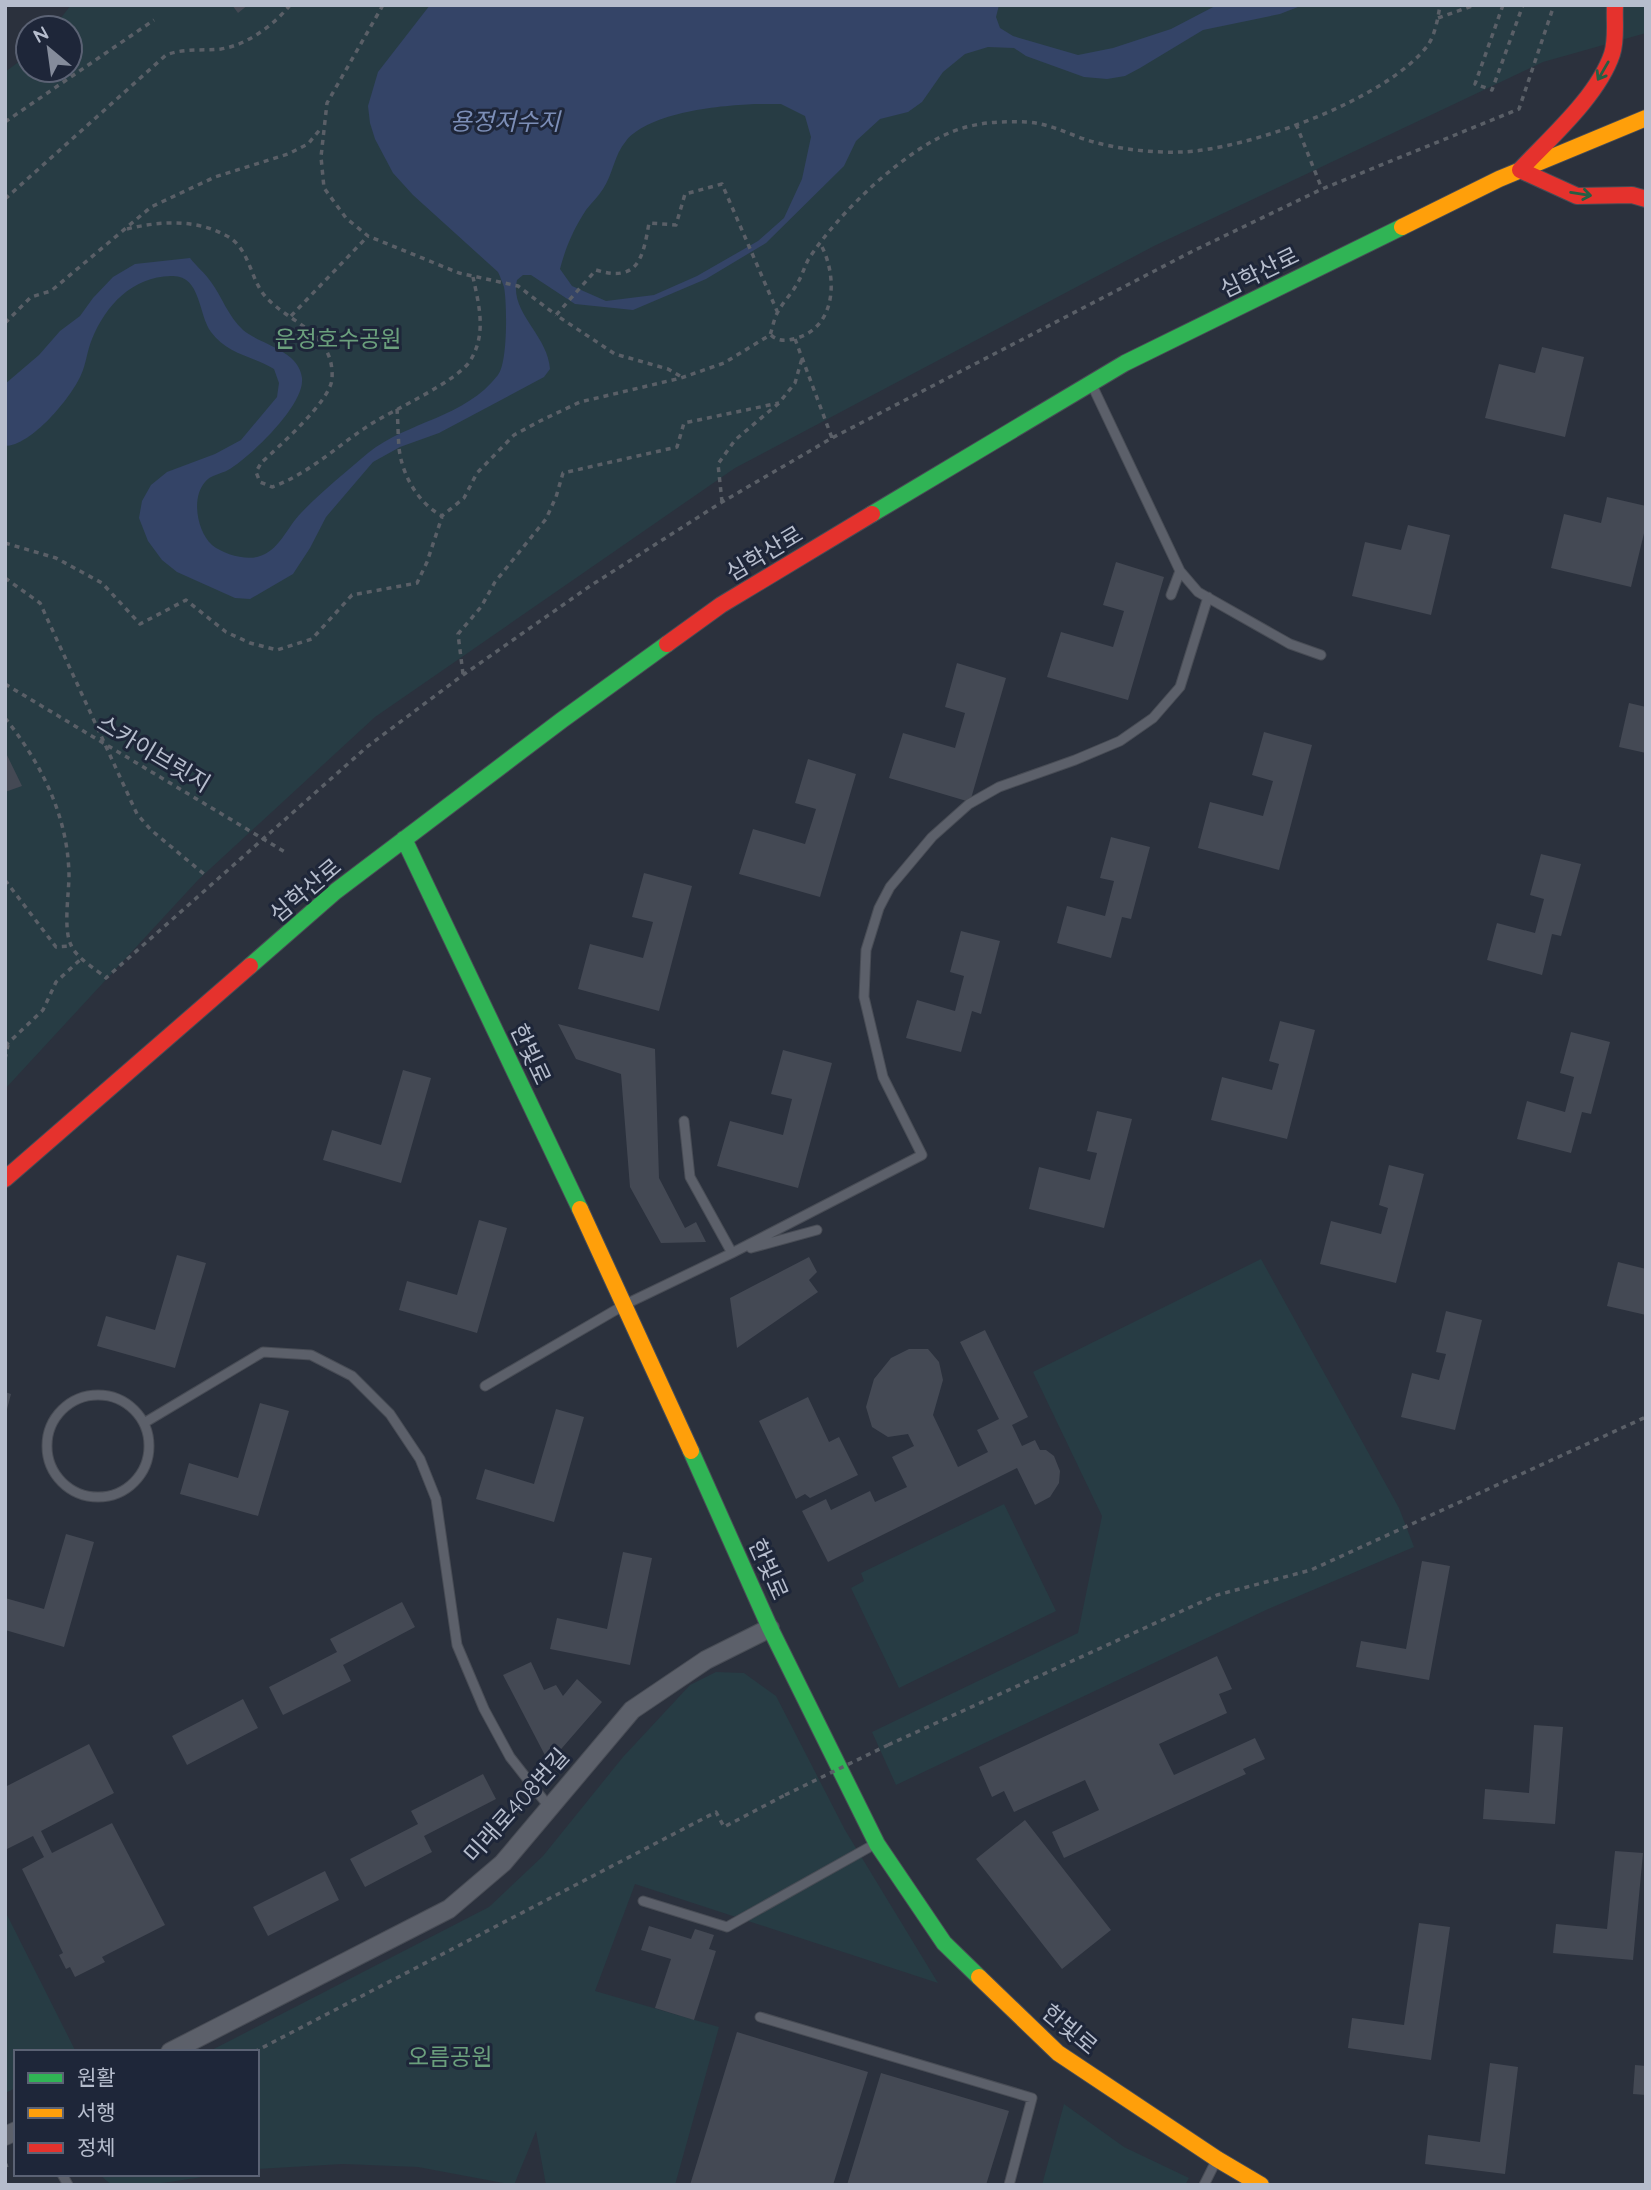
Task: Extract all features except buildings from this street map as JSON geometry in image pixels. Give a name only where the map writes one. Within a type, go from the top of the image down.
[{"type":"street","points":[[1615,5],[1613,51],[1608,63],[1597,82],[1520,170],[1577,196],[1632,195],[1646,200]]},
{"type":"street","name":"심학산로","points":[[5,1179],[336,891],[721,605],[1090,382],[1520,170],[1646,118]]},
{"type":"street","name":"한빛로","points":[[404,839],[625,1304],[770,1628],[877,1843],[944,1943],[1058,2053],[1217,2160],[1261,2185]]},
{"type":"street","name":"미래로408번길","points":[[174,2050],[449,1909],[503,1863],[632,1710],[706,1660],[770,1628]]},
{"type":"lane","points":[[1090,382],[1180,571],[1198,592],[1290,644],[1321,655]]},
{"type":"lane","points":[[1171,595],[1180,571]]},
{"type":"lane","points":[[485,1385],[625,1304],[922,1156],[883,1077],[864,997],[866,950],[879,908],[890,887],[932,837],[969,804],[999,787],[1120,741],[1153,718],[1180,687],[1208,597]]},
{"type":"lane","points":[[684,1121],[690,1177],[732,1253]]},
{"type":"lane","points":[[732,1253],[817,1230]]},
{"type":"lane","points":[[144,1423],[264,1352],[311,1355],[352,1376],[390,1414],[420,1459],[436,1499],[457,1645],[484,1709],[510,1756],[550,1808]]},
{"type":"lane","points":[[90,1395],[107,1395],[128,1405],[144,1423],[149,1447],[144,1470],[134,1483],[121,1493],[104,1498],[86,1497],[69,1490],[56,1477],[48,1461],[46,1443],[50,1426],[60,1411],[75,1400],[90,1395]]},
{"type":"lane","points":[[643,1901],[727,1927],[877,1843]]},
{"type":"lane","points":[[760,2017],[1032,2098],[1009,2185]]},
{"type":"lane","points":[[1204,2185],[1217,2160]]},
{"type":"path","points":[[5,199],[166,55],[179,50],[223,49],[249,39],[265,29],[290,5]]},
{"type":"path","points":[[383,5],[327,103],[323,125],[321,158],[324,188],[346,218],[368,236],[473,277],[518,286],[615,354],[668,369],[681,378]]},
{"type":"path","points":[[5,543],[56,558],[102,583],[140,624],[186,600],[226,632],[250,643],[278,650],[312,639],[352,595],[417,583],[442,516],[464,498],[477,473],[514,436],[580,402],[681,378],[724,363],[770,335],[777,311],[797,285],[807,262],[820,243],[877,181],[927,146],[961,128],[1029,122],[1045,124],[1089,141],[1130,150],[1181,152],[1243,143],[1368,93],[1403,72],[1429,44],[1440,5]]},
{"type":"path","points":[[1438,18],[1475,5]]},
{"type":"path","points":[[1503,5],[1475,84],[1492,90],[1523,5]]},
{"type":"path","points":[[5,718],[23,740],[46,779],[57,810],[68,849],[68,932],[71,946],[106,978],[368,746],[590,586],[722,502],[832,438],[1191,252],[1322,189],[1518,108],[1555,5]]},
{"type":"path","points":[[5,122],[154,20]]},
{"type":"path","points":[[1296,124],[1322,189]]},
{"type":"path","points":[[5,323],[31,297],[51,291],[151,207],[182,190],[215,177],[288,154],[308,144],[323,125]]},
{"type":"path","points":[[556,315],[596,270],[622,275],[635,268],[644,252],[649,223],[676,225],[685,194],[722,184],[777,311]]},
{"type":"path","points":[[127,229],[183,222],[206,226],[228,236],[241,247],[263,295],[313,333],[324,348],[331,365],[332,382],[309,415],[261,463],[256,472],[260,482],[272,487],[288,482],[469,363],[481,331],[481,313],[473,277]]},
{"type":"path","points":[[291,316],[368,236]]},
{"type":"path","points":[[770,335],[781,341],[795,339],[810,333],[822,323],[830,307],[831,291],[827,256],[820,243]]},
{"type":"path","points":[[795,339],[832,438]]},
{"type":"path","points":[[722,502],[719,464],[735,440],[779,403],[795,383],[803,355]]},
{"type":"path","points":[[463,675],[458,634],[481,607],[495,582],[546,519],[563,472],[677,447],[684,424],[779,403]]},
{"type":"path","points":[[397,408],[399,450],[417,496],[429,509],[442,516]]},
{"type":"path","points":[[5,578],[40,603],[137,814],[151,830],[204,874]]},
{"type":"path","name":"스카이브릿지","points":[[5,684],[285,852]]},
{"type":"path","points":[[5,880],[56,947],[71,946]]},
{"type":"path","points":[[5,1059],[7,1045],[43,1010],[56,982],[82,958]]},
{"type":"path","points":[[258,2050],[716,1812],[724,1827],[888,1745],[1217,1595],[1311,1570],[1646,1417]]},
{"type":"green space","name":"운정호수공원","points":[[71,5],[1646,5],[1646,33],[1543,62],[1154,246],[735,468],[375,717],[198,880],[5,1089],[5,72],[14,65],[14,84],[84,84],[84,14],[64,14]]},
{"type":"green space","points":[[1261,1259],[1399,1508],[1414,1547],[1266,1610],[896,1785],[872,1732],[1078,1633],[1102,1516],[1033,1372]]},
{"type":"green space","points":[[1004,1504],[1056,1611],[899,1688],[851,1588],[864,1581],[861,1573]]},
{"type":"green space","name":"오름공원","points":[[716,1672],[744,1673],[776,1696],[845,1830],[938,1983],[635,1884],[595,1991],[719,2027],[675,2185],[546,2185],[536,2131],[514,2185],[418,2167],[343,2164],[259,2169],[259,2050],[212,2050],[489,1907],[543,1856],[623,1757],[690,1685]]},
{"type":"green space","points":[[5,1911],[75,2050],[14,2050],[14,2089],[5,2093]]},
{"type":"green space","points":[[1064,2104],[1124,2147],[1189,2178],[1185,2185],[1042,2185]]},
{"type":"green space","points":[[101,2176],[206,2176],[133,2186],[107,2181]]},
{"type":"water","name":"용정저수지","points":[[430,5],[999,5],[996,17],[1000,28],[1013,36],[1078,55],[1113,48],[1171,29],[1217,5],[1303,5],[1280,14],[1203,30],[1125,76],[1107,79],[1084,77],[1026,56],[1014,48],[988,47],[965,54],[943,72],[922,102],[908,112],[880,119],[856,141],[844,166],[766,243],[706,279],[633,310],[575,304],[531,275],[523,275],[517,280],[518,303],[548,357],[550,369],[544,377],[439,433],[400,447],[373,462],[326,517],[293,574],[250,599],[235,598],[177,572],[162,560],[148,541],[139,518],[142,501],[151,485],[167,472],[215,454],[241,440],[277,397],[279,383],[274,369],[232,350],[217,339],[207,324],[197,296],[188,281],[171,276],[157,278],[144,281],[122,295],[98,327],[81,375],[69,396],[38,430],[15,444],[5,446],[5,384],[39,355],[60,331],[80,316],[113,277],[135,264],[190,258],[211,282],[238,325],[287,354],[299,369],[302,378],[301,389],[286,416],[238,463],[207,480],[198,497],[198,514],[207,539],[222,551],[246,558],[257,557],[271,550],[309,505],[368,453],[401,433],[453,410],[485,389],[498,375],[504,358],[504,287],[498,272],[413,195],[393,173],[375,139],[370,123],[368,106],[378,72]],"holes":[[[781,104],[805,116],[811,137],[802,179],[784,218],[758,241],[697,276],[654,295],[606,301],[572,286],[560,269],[570,239],[586,210],[601,192],[622,146],[637,131],[651,123],[687,112],[725,106]]]},
{"type":"traffic: fast","points":[[872,514],[1125,363],[1402,227]]},
{"type":"traffic: fast","points":[[250,966],[336,891],[667,644]]},
{"type":"traffic: fast","points":[[404,839],[580,1209]]},
{"type":"traffic: fast","points":[[691,1451],[770,1628],[877,1844],[944,1943],[979,1977]]},
{"type":"traffic: slow","points":[[1402,227],[1499,179],[1646,118]]},
{"type":"traffic: slow","points":[[580,1209],[691,1451]]},
{"type":"traffic: slow","points":[[979,1977],[1058,2053],[1217,2159],[1261,2185]]},
{"type":"traffic: jam","points":[[1615,5],[1614,42],[1605,70],[1585,101],[1520,170],[1577,196],[1632,195],[1646,199]]},
{"type":"traffic: jam","points":[[667,644],[721,605],[872,514]]},
{"type":"traffic: jam","points":[[5,1179],[250,966]]}]
